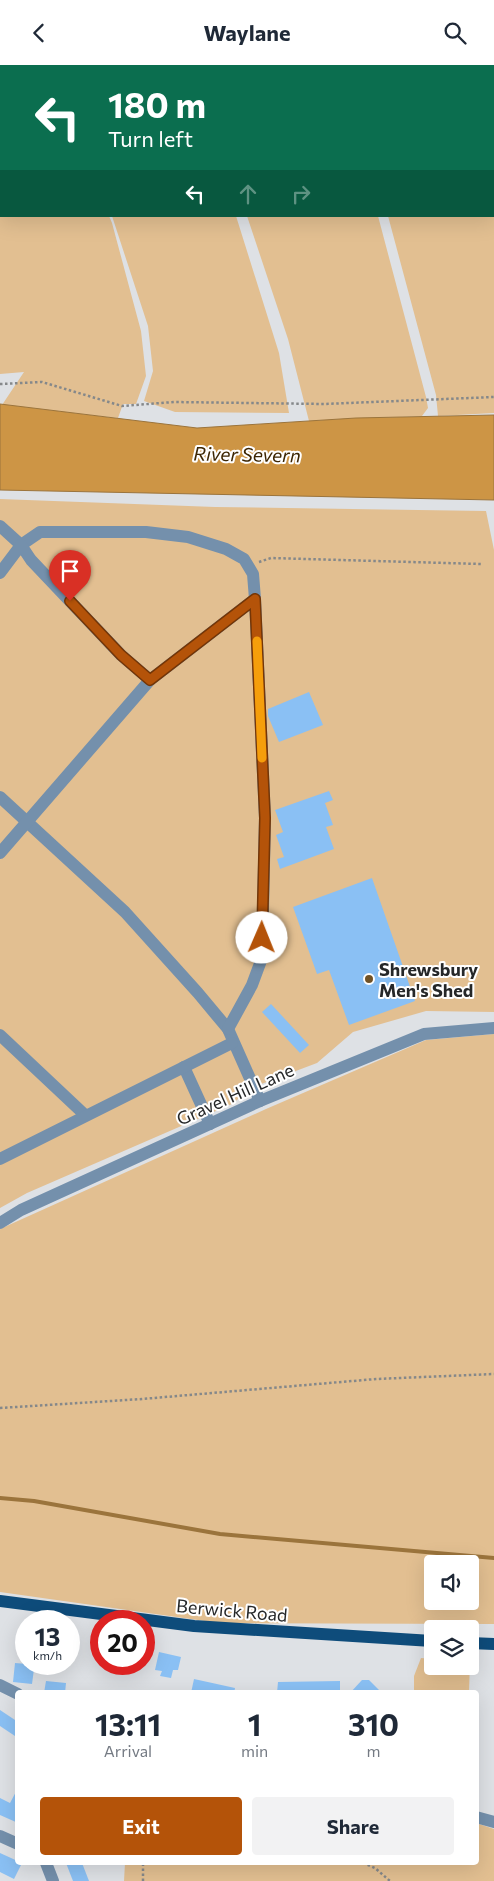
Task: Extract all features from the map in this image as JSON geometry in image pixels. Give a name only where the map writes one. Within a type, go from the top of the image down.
[{"type":"main road","name":"Berwick Road","points":[[0,1601],[194,1625],[424,1640]]},
{"type":"main road","points":[[479,1643],[494,1644]]},
{"type":"street","points":[[0,526],[21,545],[31,560],[121,655],[150,680]]},
{"type":"street","points":[[0,573],[21,545],[40,532],[146,532],[188,537],[226,549],[244,559],[253,574],[265,818],[262,958],[252,985],[228,1029]]},
{"type":"street","points":[[0,853],[150,680],[255,599]]},
{"type":"street","points":[[0,797],[125,912],[228,1029],[232,1043],[260,1101]]},
{"type":"street","name":"Gravel Hill Lane","points":[[0,1223],[21,1210],[260,1101],[424,1034],[494,1028]]},
{"type":"street","points":[[0,1035],[86,1115]]},
{"type":"street","points":[[0,1159],[232,1043]]},
{"type":"street","points":[[184,1067],[210,1124]]},
{"type":"street","points":[[0,1685],[15,1692]]},
{"type":"street","points":[[479,1818],[494,1822]]},
{"type":"street","points":[[0,1836],[15,1843]]},
{"type":"street","points":[[47,1865],[53,1881]]},
{"type":"path","points":[[0,384],[42,382],[122,407],[174,402],[324,404],[494,397]]},
{"type":"path","points":[[248,565],[271,558],[481,564]]},
{"type":"path","points":[[0,1408],[142,1399],[376,1379],[494,1375]]},
{"type":"path","points":[[142,1881],[143,1865]]},
{"type":"path","points":[[368,1865],[375,1868],[390,1881]]},
{"type":"shaded area","points":[[0,217],[109,217],[141,331],[146,376],[136,404],[123,404],[118,418],[2,405],[24,372],[0,374]]},
{"type":"shaded area","points":[[112,217],[236,217],[279,353],[289,413],[175,412],[144,401],[153,371],[148,326]]},
{"type":"shaded area","points":[[247,217],[378,217],[428,408],[422,416],[309,421],[288,339]]},
{"type":"shaded area","points":[[388,217],[494,217],[494,413],[438,416],[436,395]]},
{"type":"shaded area","points":[[0,499],[215,507],[486,511],[494,550],[494,1012],[426,1011],[353,1032],[317,1063],[253,1087],[232,1104],[27,1193],[0,1208]]},
{"type":"shaded area","points":[[494,1034],[494,1624],[479,1624],[479,1620],[424,1620],[424,1624],[219,1623],[155,1614],[155,1610],[127,1610],[0,1592],[0,1229],[266,1109],[426,1040]]},
{"type":"shaded area","points":[[421,1658],[424,1658],[424,1675],[470,1675],[469,1690],[414,1690],[414,1676]]},
{"type":"shaded area","points":[[479,1824],[494,1829],[494,1881],[124,1881],[125,1865],[479,1865]]},
{"type":"water","name":"River Severn","points":[[0,404],[197,428],[356,418],[494,415],[494,500],[0,490]]},
{"type":"building","points":[[309,692],[323,725],[279,742],[268,716],[268,709]]},
{"type":"building","points":[[329,791],[333,800],[325,803],[333,825],[326,827],[334,849],[280,869],[277,859],[284,857],[276,835],[283,832],[275,810]]},
{"type":"building","points":[[372,878],[415,1001],[349,1025],[329,970],[317,974],[293,907]]},
{"type":"building","points":[[271,1004],[309,1045],[300,1053],[262,1012]]},
{"type":"building","points":[[159,1652],[181,1657],[178,1670],[173,1670],[171,1678],[160,1676],[162,1671],[155,1670]]},
{"type":"building","points":[[15,1663],[15,1675],[33,1675],[32,1684],[13,1682]]},
{"type":"building","points":[[194,1679],[235,1688],[235,1690],[192,1690]]},
{"type":"building","points":[[362,1680],[369,1680],[379,1690],[353,1690]]},
{"type":"building","points":[[46,1681],[66,1683],[65,1690],[44,1690]]},
{"type":"building","points":[[340,1681],[340,1690],[277,1690],[278,1682]]},
{"type":"building","points":[[0,1710],[15,1720],[15,1736],[0,1726]]},
{"type":"building","points":[[15,1794],[15,1822],[0,1815],[0,1798],[10,1803]]},
{"type":"building","points":[[0,1853],[15,1860],[15,1865],[21,1865],[14,1879],[0,1872]]},
{"type":"building","points":[[67,1865],[83,1865],[89,1881],[73,1881]]},
{"type":"waterway","points":[[0,1498],[34,1501],[220,1534],[494,1558]]},
{"type":"slow traffic","points":[[257,641],[262,758]]},
{"type":"place","name":"Shrewsbury Men's Shed","points":[[369,979]]},
{"type":"route","points":[[70,601],[121,655],[150,680],[255,599],[265,818],[262,938]]}]
